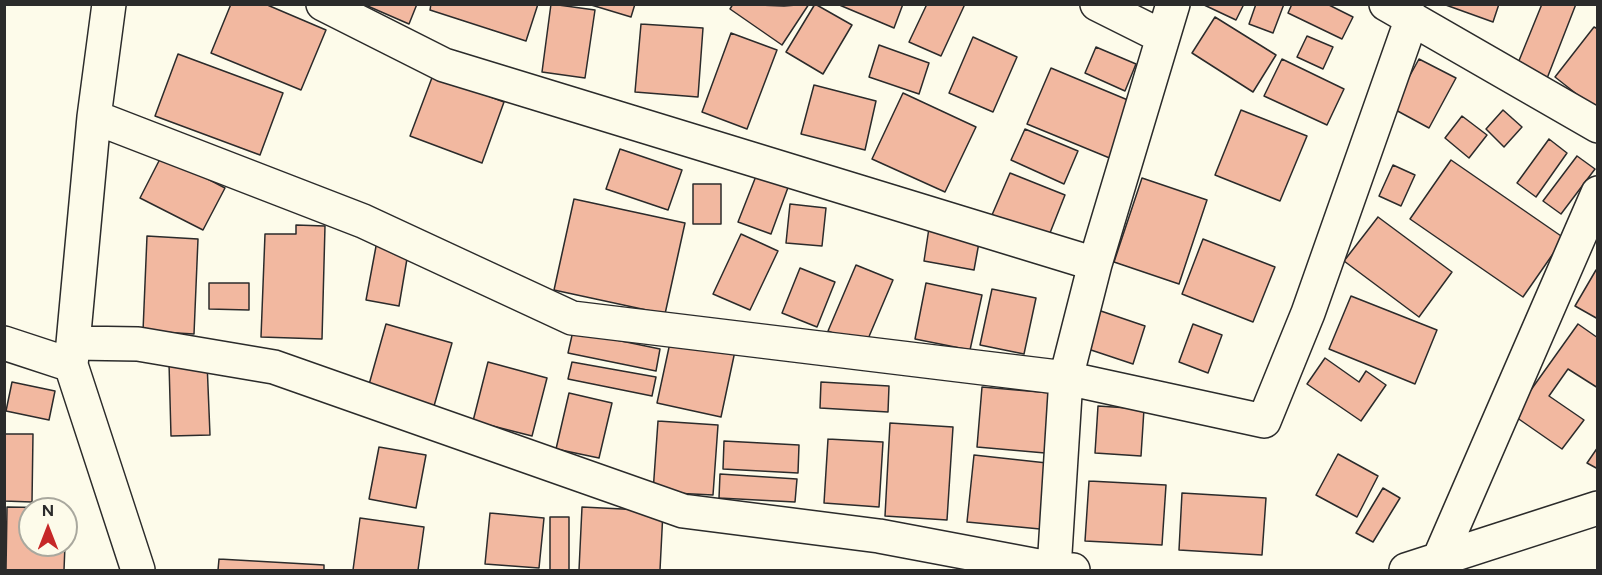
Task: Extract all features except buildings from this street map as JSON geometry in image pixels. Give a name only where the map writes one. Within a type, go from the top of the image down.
[{"type":"street","points":[[109,4],[94,117],[73,354],[138,570]]},
{"type":"street","points":[[323,4],[444,65],[1095,264]]},
{"type":"street","points":[[1097,4],[1163,37]]},
{"type":"street","points":[[4,343],[73,354],[138,344],[274,367],[683,511],[879,536],[1063,570],[1066,378],[1095,264],[1173,4]]},
{"type":"street","points":[[94,117],[363,221],[572,318],[1066,378],[1264,421],[1308,314],[1399,11],[1598,126]]},
{"type":"street","points":[[1439,560],[1598,193]]},
{"type":"street","points":[[1406,570],[1598,508]]}]
